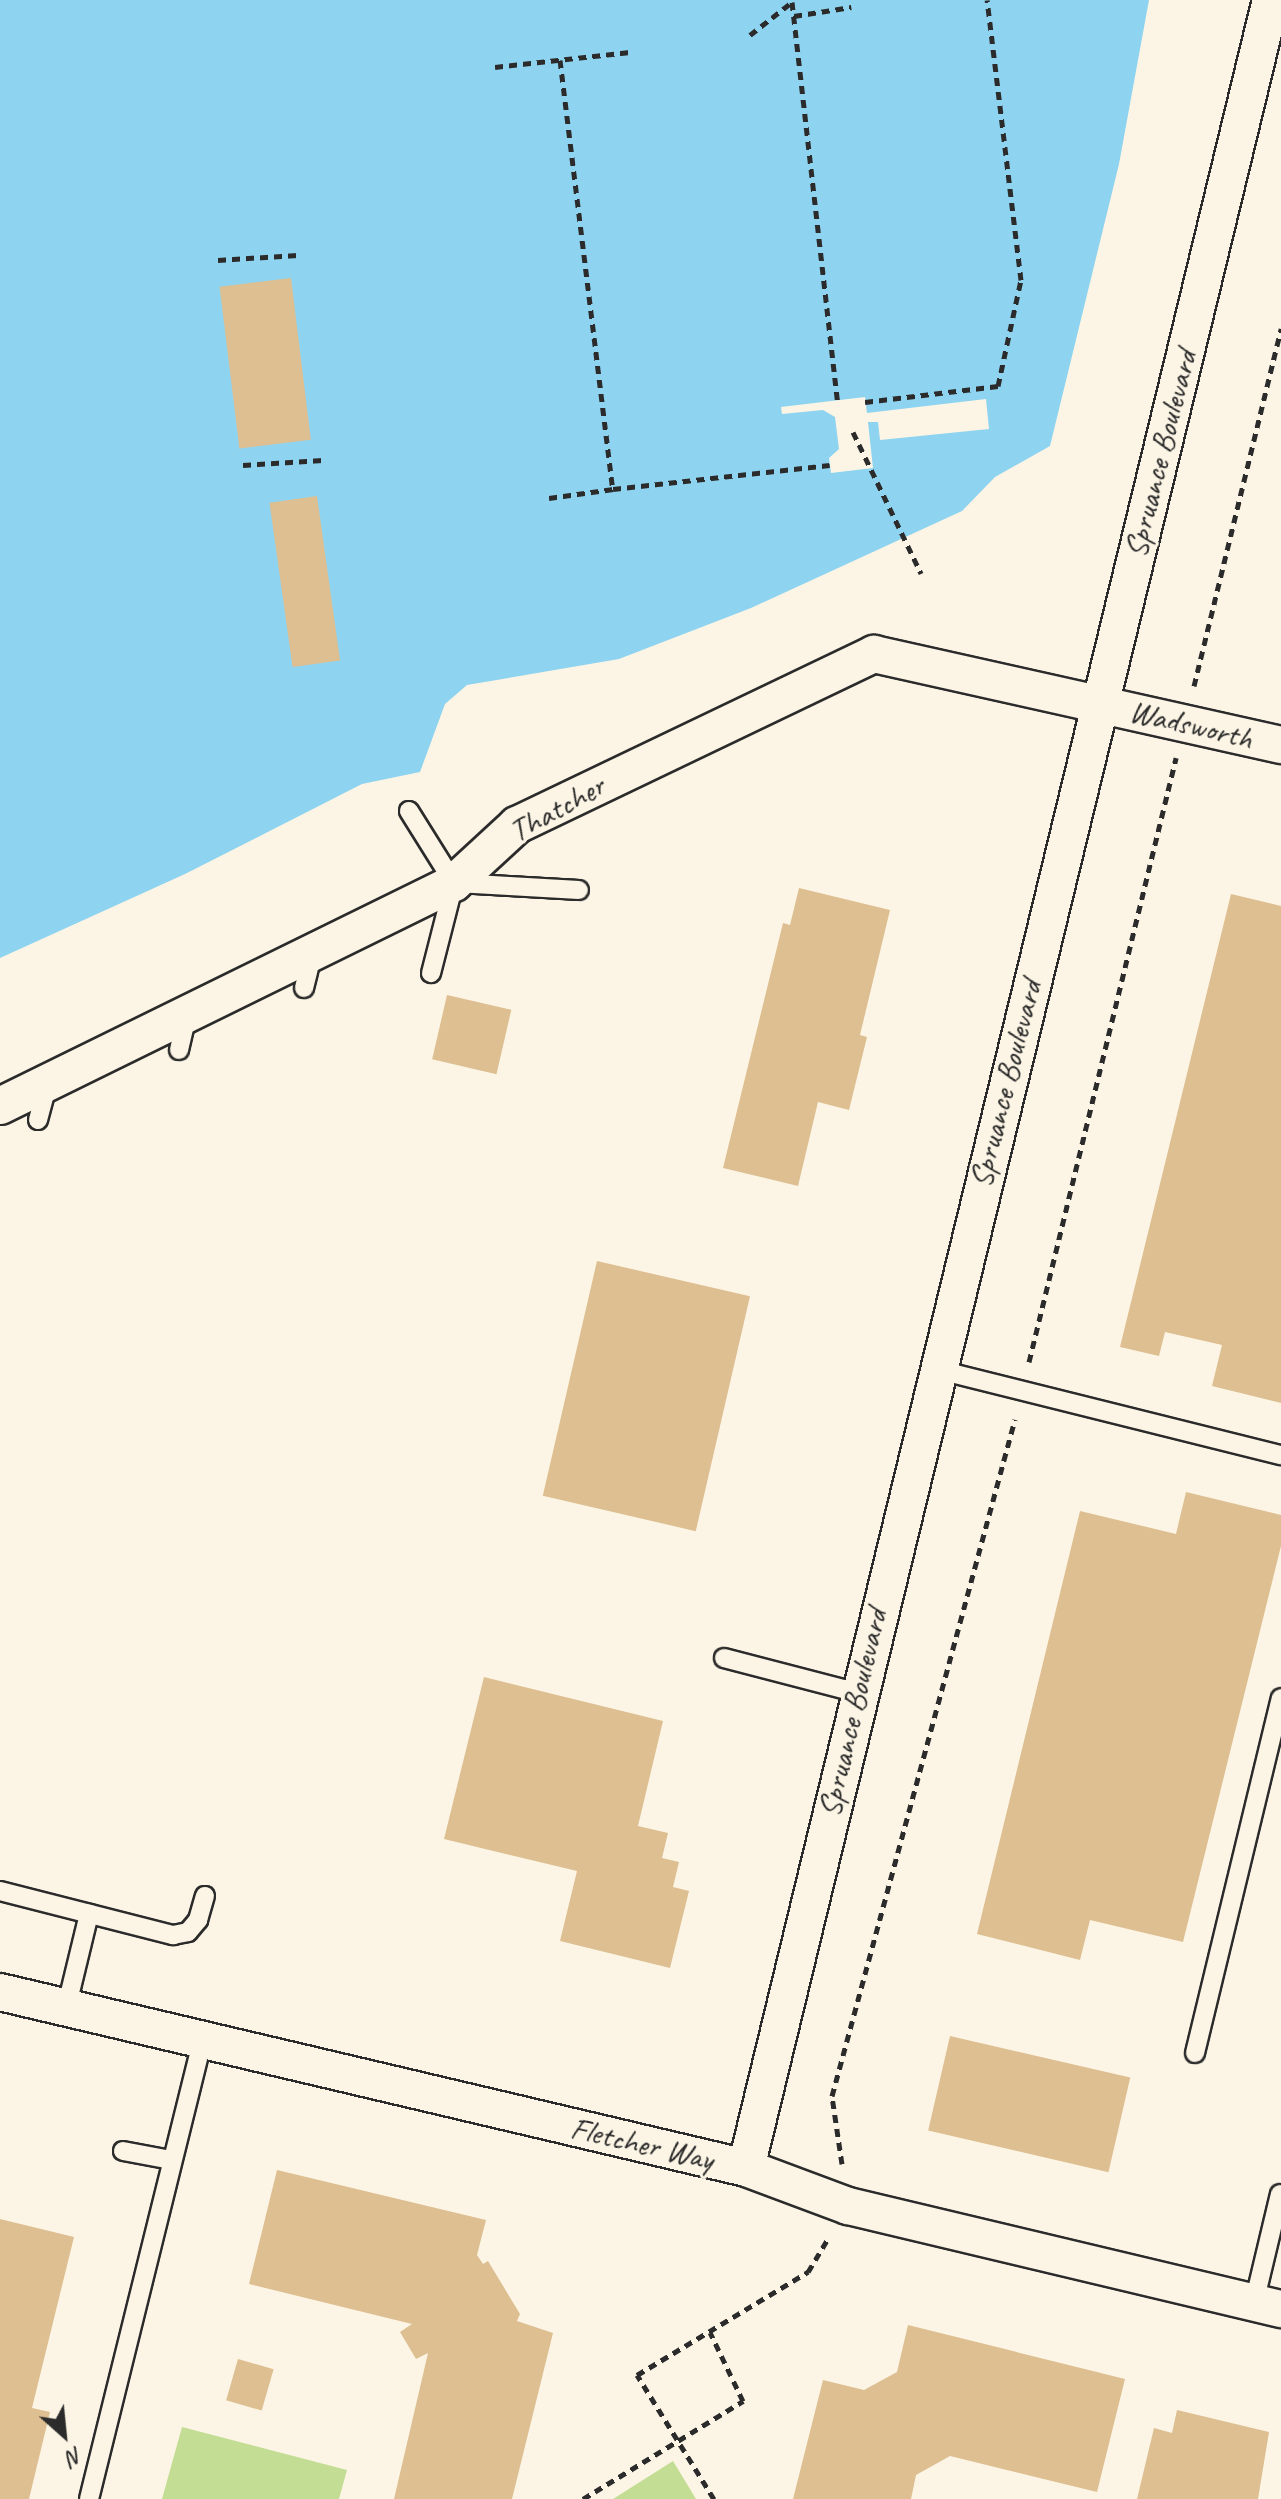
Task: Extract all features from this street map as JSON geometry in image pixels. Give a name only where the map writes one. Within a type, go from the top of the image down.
[{"type":"street","name":"Spruance Boulevard","points":[[746,2168],[935,1369],[1101,704],[1271,0]]},
{"type":"street","name":"Thatcher","points":[[0,1106],[454,883],[517,825],[874,654],[1101,704]]},
{"type":"street","name":"Wadsworth","points":[[1101,704],[1281,745]]},
{"type":"street","name":"Fletcher Way","points":[[0,1992],[202,2043],[746,2168],[848,2206],[1268,2306]]},
{"type":"lane","points":[[409,811],[454,883],[431,973]]},
{"type":"lane","points":[[454,883],[579,890]]},
{"type":"lane","points":[[304,988],[313,952]]},
{"type":"lane","points":[[179,1050],[187,1014]]},
{"type":"lane","points":[[38,1120],[48,1083]]},
{"type":"lane","points":[[935,1369],[1281,1455]]},
{"type":"lane","points":[[724,1658],[858,1693]]},
{"type":"lane","points":[[1195,2053],[1281,1698]]},
{"type":"lane","points":[[0,1891],[173,1935],[188,1932],[198,1920],[205,1896]]},
{"type":"lane","points":[[66,2009],[89,1914]]},
{"type":"lane","points":[[89,2499],[202,2043]]},
{"type":"lane","points":[[123,2151],[171,2160]]},
{"type":"lane","points":[[1268,2306],[1280,2194]]},
{"type":"path","points":[[865,402],[998,386],[1021,280],[987,0]]},
{"type":"path","points":[[750,35],[792,2],[837,400]]},
{"type":"path","points":[[794,16],[851,7]]},
{"type":"path","points":[[495,67],[630,52]]},
{"type":"path","points":[[560,60],[613,489]]},
{"type":"path","points":[[218,260],[298,255]]},
{"type":"path","points":[[714,2499],[637,2375],[808,2272],[848,2206],[832,2096],[1022,1390],[1281,328]]},
{"type":"path","points":[[853,432],[921,573]]},
{"type":"path","points":[[243,465],[323,460]]},
{"type":"path","points":[[549,498],[830,465]]},
{"type":"path","points":[[583,2499],[743,2401],[710,2332]]},
{"type":"green space","points":[[182,2427],[347,2470],[339,2499],[162,2499]]},
{"type":"green space","points":[[673,2461],[696,2499],[613,2499]]},
{"type":"water","points":[[0,0],[1149,0],[1119,164],[1050,446],[995,477],[962,511],[751,608],[619,659],[467,685],[445,704],[420,772],[362,784],[185,874],[0,958]]},
{"type":"pier","points":[[865,397],[867,413],[986,399],[989,429],[880,440],[878,422],[868,422],[873,468],[831,473],[829,458],[839,449],[835,417],[823,410],[782,414],[781,407]]},
{"type":"building","points":[[291,278],[311,440],[239,449],[220,287]]},
{"type":"building","points":[[317,496],[340,660],[293,667],[269,503]]},
{"type":"building","points":[[799,888],[890,910],[860,1035],[867,1037],[849,1110],[818,1102],[798,1186],[723,1168],[783,923],[790,925]]},
{"type":"building","points":[[1231,894],[1281,906],[1281,1403],[1212,1386],[1222,1345],[1165,1332],[1159,1356],[1120,1347]]},
{"type":"building","points":[[447,995],[511,1010],[496,1074],[432,1059]]},
{"type":"building","points":[[597,1261],[750,1296],[696,1531],[543,1496]]},
{"type":"building","points":[[1186,1492],[1281,1515],[1281,1546],[1183,1942],[1090,1920],[1080,1960],[977,1934],[1080,1511],[1176,1534]]},
{"type":"building","points":[[484,1677],[663,1721],[638,1826],[668,1833],[662,1858],[679,1862],[673,1887],[689,1891],[670,1968],[560,1941],[577,1871],[444,1839]]},
{"type":"building","points":[[950,2036],[1130,2078],[1108,2172],[928,2131]]},
{"type":"building","points":[[277,2170],[486,2220],[477,2255],[483,2264],[488,2261],[520,2314],[517,2321],[553,2333],[512,2499],[394,2499],[428,2353],[416,2359],[400,2332],[412,2324],[249,2284]]},
{"type":"building","points":[[0,2219],[74,2237],[32,2408],[50,2412],[29,2499],[0,2499]]},
{"type":"building","points":[[908,2325],[1125,2379],[1097,2492],[950,2456],[916,2475],[911,2499],[793,2499],[823,2380],[864,2390],[897,2372]]},
{"type":"building","points":[[238,2359],[274,2369],[262,2411],[226,2400]]},
{"type":"building","points":[[1177,2410],[1269,2432],[1258,2499],[1137,2499],[1154,2428],[1172,2433]]}]
